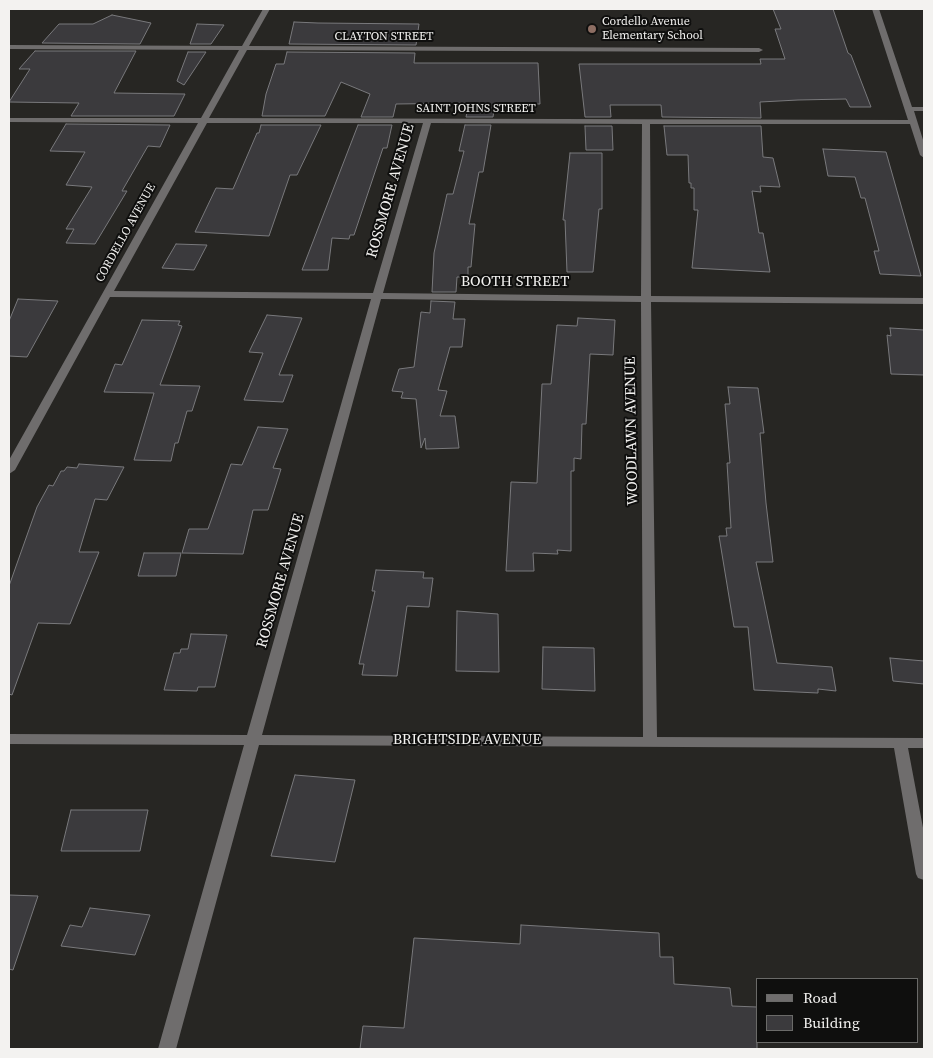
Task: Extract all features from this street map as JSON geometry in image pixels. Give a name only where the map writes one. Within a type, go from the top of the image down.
[{"type":"street","name":"CORDELLO AVENUE","points":[[9,470],[266,9]]},
{"type":"street","points":[[876,9],[924,155]]},
{"type":"street","name":"CLAYTON STREET","points":[[9,47],[759,50]]},
{"type":"street","points":[[910,109],[924,109]]},
{"type":"street","name":"SAINT JOHNS STREET","points":[[9,120],[914,122]]},
{"type":"street","name":"ROSSMORE AVENUE","points":[[167,1049],[377,296],[428,121]]},
{"type":"street","name":"WOODLAWN AVENUE","points":[[646,122],[650,741]]},
{"type":"street","name":"BOOTH STREET","points":[[106,294],[924,301]]},
{"type":"street","name":"BRIGHTSIDE AVENUE","points":[[9,739],[924,743]]},
{"type":"street","points":[[900,743],[924,874]]},
{"type":"building","points":[[773,9],[833,9],[848,53],[851,55],[871,107],[850,107],[846,99],[760,102],[761,118],[662,117],[661,105],[610,105],[611,117],[585,117],[579,64],[761,64],[760,59],[785,59],[775,29],[781,29]]},
{"type":"building","points":[[112,15],[151,23],[140,44],[42,43],[59,24],[93,24]]},
{"type":"building","points":[[294,22],[419,24],[416,45],[289,44]]},
{"type":"building","points":[[197,24],[224,25],[211,44],[190,44]]},
{"type":"building","points":[[35,51],[136,51],[114,93],[185,94],[174,116],[71,116],[79,103],[9,102],[30,69],[19,69]]},
{"type":"building","points":[[188,52],[206,52],[184,85],[177,81]]},
{"type":"building","points":[[287,52],[415,53],[414,63],[538,63],[540,104],[495,104],[493,117],[466,117],[469,103],[396,104],[393,117],[361,117],[370,94],[341,82],[325,116],[262,116],[266,94],[276,64],[284,64]]},
{"type":"building","points":[[66,124],[170,125],[160,147],[148,146],[122,191],[127,191],[95,244],[66,243],[74,229],[66,229],[92,187],[66,185],[85,152],[50,151]]},
{"type":"building","points":[[261,125],[321,125],[297,175],[290,175],[269,236],[195,232],[216,188],[233,189]]},
{"type":"building","points":[[358,125],[392,125],[387,148],[383,148],[354,235],[350,235],[349,239],[332,238],[328,270],[302,270]]},
{"type":"building","points":[[465,125],[491,125],[483,172],[479,172],[469,224],[475,224],[471,267],[468,267],[468,277],[457,277],[456,292],[432,292],[434,253],[447,194],[453,194],[464,151],[459,151]]},
{"type":"building","points":[[585,126],[612,126],[613,150],[586,150]]},
{"type":"building","points":[[664,126],[761,126],[763,157],[773,158],[780,187],[760,186],[761,192],[752,191],[759,233],[763,233],[770,272],[692,268],[698,210],[694,210],[694,188],[691,188],[691,183],[689,183],[688,155],[667,155]]},
{"type":"building","points":[[823,149],[886,152],[921,276],[880,274],[874,251],[879,251],[865,198],[861,198],[855,177],[828,176]]},
{"type":"building","points":[[570,153],[602,153],[602,209],[599,209],[593,272],[567,272],[565,220],[563,220]]},
{"type":"building","points":[[176,244],[207,245],[194,270],[162,268]]},
{"type":"building","points":[[18,299],[58,301],[27,357],[9,356],[9,321]]},
{"type":"building","points":[[431,301],[455,302],[453,319],[465,319],[462,347],[450,347],[438,390],[447,391],[440,416],[455,416],[459,448],[426,449],[425,438],[421,448],[416,399],[401,398],[403,392],[392,391],[399,369],[414,367],[421,312],[430,313]]},
{"type":"building","points":[[267,315],[302,318],[279,375],[293,375],[283,402],[244,400],[263,353],[249,352]]},
{"type":"building","points":[[578,318],[615,320],[613,355],[590,354],[586,424],[582,424],[581,459],[574,458],[574,471],[571,471],[571,551],[557,550],[558,554],[533,553],[534,571],[506,571],[511,482],[537,483],[542,384],[551,384],[557,325],[577,326]]},
{"type":"building","points":[[142,320],[180,321],[178,325],[182,326],[160,385],[200,386],[192,411],[187,411],[178,443],[175,443],[171,461],[134,460],[154,393],[104,392],[115,364],[122,365]]},
{"type":"building","points":[[890,328],[924,330],[924,375],[891,374],[887,335],[891,336]]},
{"type":"building","points":[[728,387],[758,388],[764,433],[760,433],[773,562],[756,562],[777,663],[832,667],[836,691],[818,689],[818,693],[754,690],[748,627],[734,627],[719,536],[727,536],[726,528],[731,528],[727,463],[730,463],[725,404],[730,404]]},
{"type":"building","points":[[258,427],[288,429],[273,468],[281,469],[268,510],[253,510],[243,554],[182,553],[189,529],[208,529],[231,464],[242,465]]},
{"type":"building","points":[[79,464],[124,467],[107,500],[95,499],[79,552],[99,552],[70,624],[38,623],[12,695],[9,694],[9,586],[37,507],[49,485],[53,486],[61,471],[64,471],[67,467],[77,468]]},
{"type":"building","points":[[144,553],[181,553],[176,576],[138,576]]},
{"type":"building","points":[[376,570],[424,572],[423,578],[433,578],[429,607],[407,606],[397,676],[362,675],[364,664],[359,664],[375,591],[372,591]]},
{"type":"building","points":[[457,611],[498,614],[499,672],[456,671]]},
{"type":"building","points":[[191,634],[227,635],[215,687],[198,687],[197,691],[164,690],[174,653],[180,653],[181,649],[188,649]]},
{"type":"building","points":[[543,647],[594,648],[595,691],[542,689]]},
{"type":"building","points":[[890,658],[924,661],[924,684],[893,681]]},
{"type":"building","points":[[295,775],[355,780],[335,862],[271,856]]},
{"type":"building","points":[[71,810],[148,810],[140,851],[61,851]]},
{"type":"building","points":[[9,895],[38,896],[13,970],[9,969]]},
{"type":"building","points":[[90,908],[150,915],[135,955],[61,946],[70,925],[82,927]]},
{"type":"building","points":[[521,925],[659,933],[660,957],[673,957],[674,984],[730,988],[732,1006],[756,1007],[757,1049],[360,1049],[363,1026],[404,1028],[414,938],[520,944]]},
{"type":"place","name":"Cordello Avenue Elementary School","points":[[592,29]]}]
